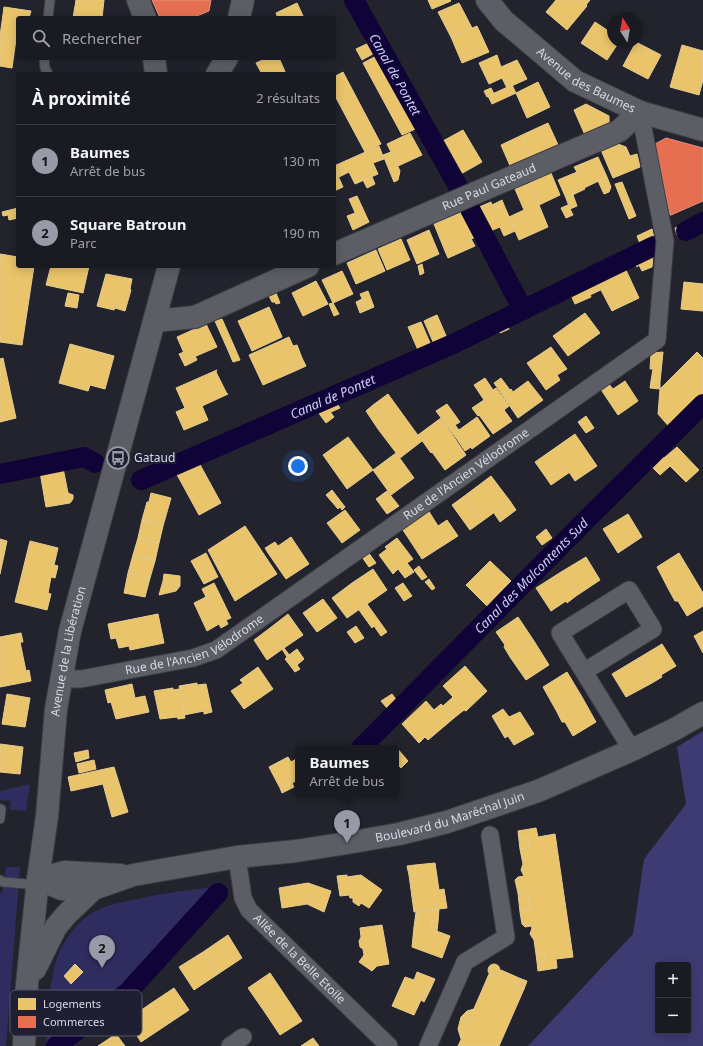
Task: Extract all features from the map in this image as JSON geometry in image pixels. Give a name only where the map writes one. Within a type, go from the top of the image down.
[{"type":"street","points":[[138,0],[144,16]]},
{"type":"street","points":[[239,16],[243,0]]},
{"type":"street","name":"Avenue des Baumes","points":[[487,0],[504,21],[575,81],[640,112],[703,130]]},
{"type":"street","points":[[154,60],[156,72]]},
{"type":"street","points":[[218,72],[227,60]]},
{"type":"street","points":[[228,60],[228,72]]},
{"type":"street","name":"Rue Paul Gateaud","points":[[336,253],[619,131],[640,112]]},
{"type":"street","name":"Rue de l'Ancien Vélodrome","points":[[61,679],[81,679],[193,658],[216,650],[657,340],[665,241],[640,112]]},
{"type":"street","name":"Avenue de la Libération","points":[[27,990],[38,882],[47,816],[56,709],[70,631],[168,268]]},
{"type":"street","points":[[154,321],[195,317],[304,268]]},
{"type":"street","points":[[585,671],[653,629],[630,590],[560,633],[585,671],[632,750]]},
{"type":"street","name":"Boulevard du Maréchal Juin","points":[[38,882],[62,889],[93,889],[133,875],[237,856],[296,851],[347,843],[399,834],[447,822],[538,791],[632,750],[675,729],[703,713]]},
{"type":"street","points":[[428,1046],[465,962],[506,937],[490,835]]},
{"type":"street","name":"Allée de la Belle Etoile","points":[[237,856],[243,898],[249,910],[388,1046]]},
{"type":"street","name":"Boulevard du Maréchal Juin","points":[[38,882],[64,872],[133,875]]},
{"type":"street","name":"Boulevard du Maréchal Juin","points":[[27,984],[56,927],[66,915],[93,889]]},
{"type":"street","name":"Avenue de la Libération","points":[[24,1036],[24,1046]]},
{"type":"lane","points":[[48,16],[50,0]]},
{"type":"lane","points":[[44,60],[47,72]]},
{"type":"lane","points":[[0,819],[1,809]]},
{"type":"lane","points":[[0,880],[3,882],[38,882]]},
{"type":"shaded area","points":[[703,731],[703,1046],[528,1046],[633,934],[644,859],[686,804],[677,747]]},
{"type":"shaded area","points":[[30,784],[26,811],[10,810],[11,801],[0,800],[0,791]]},
{"type":"shaded area","points":[[6,867],[20,867],[6,1046],[0,1046],[0,893],[2,893]]},
{"type":"shaded area","points":[[225,886],[130,990],[50,990],[53,972],[62,947],[76,926],[88,916],[117,903],[190,890]]},
{"type":"shaded area","points":[[47,1036],[69,1036],[55,1046],[46,1046]]},
{"type":"building: Logements","points":[[76,0],[104,0],[102,16],[73,16]]},
{"type":"building: Logements","points":[[428,0],[450,0],[451,1],[432,9]]},
{"type":"building: Logements","points":[[556,0],[590,0],[586,5],[587,6],[567,30],[546,12]]},
{"type":"building: Logements","points":[[297,3],[303,16],[277,16],[276,13]]},
{"type":"building: Logements","points":[[459,3],[472,28],[451,37],[438,12]]},
{"type":"building: Logements","points":[[4,7],[31,11],[30,16],[16,16],[16,39],[0,36]]},
{"type":"building: Logements","points":[[595,22],[607,30],[607,48],[615,48],[607,60],[581,43]]},
{"type":"building: Logements","points":[[477,26],[489,52],[462,63],[451,37]]},
{"type":"building: Logements","points":[[0,36],[16,39],[12,68],[0,66]]},
{"type":"building: Logements","points":[[373,41],[378,51],[362,60],[356,49]]},
{"type":"building: Logements","points":[[682,45],[703,51],[703,80],[699,95],[670,87]]},
{"type":"building: Logements","points":[[643,46],[661,55],[648,79],[623,66],[633,48],[643,48]]},
{"type":"building: Logements","points":[[380,54],[420,127],[402,135],[363,63]]},
{"type":"building: Logements","points":[[497,55],[501,67],[517,60],[527,79],[507,88],[502,78],[489,84],[479,63]]},
{"type":"building: Logements","points":[[263,60],[280,60],[285,72],[261,72],[256,63]]},
{"type":"building: Logements","points":[[343,72],[381,144],[365,152],[336,98],[336,76]]},
{"type":"building: Logements","points":[[538,82],[550,107],[527,118],[516,93]]},
{"type":"building: Logements","points":[[512,85],[516,93],[492,104],[488,96]]},
{"type":"building: Logements","points":[[491,88],[494,94],[487,97],[484,91]]},
{"type":"building: Logements","points":[[586,104],[609,116],[609,125],[585,135],[574,110]]},
{"type":"building: Logements","points":[[548,123],[559,147],[532,159],[522,135]]},
{"type":"building: Logements","points":[[463,130],[482,162],[459,175],[441,142]]},
{"type":"building: Logements","points":[[410,133],[422,155],[398,166],[387,144]]},
{"type":"building: Logements","points":[[522,135],[532,159],[511,168],[501,145]]},
{"type":"building: Logements","points":[[618,144],[626,147],[630,156],[637,154],[640,167],[613,178],[601,150]]},
{"type":"building: Logements","points":[[379,146],[384,159],[373,163],[378,174],[355,184],[349,172],[339,177],[336,170],[336,165]]},
{"type":"building: Logements","points":[[391,152],[400,171],[398,180],[394,182],[383,155]]},
{"type":"building: Logements","points":[[598,157],[607,177],[566,198],[558,180],[577,172],[574,167]]},
{"type":"building: Logements","points":[[336,171],[343,187],[336,190]]},
{"type":"building: Logements","points":[[551,173],[560,195],[539,205],[530,182]]},
{"type":"building: Logements","points":[[372,177],[375,184],[367,188],[363,180]]},
{"type":"building: Logements","points":[[607,177],[611,187],[609,192],[604,194],[598,181]]},
{"type":"building: Logements","points":[[622,182],[636,216],[629,219],[615,184]]},
{"type":"building: Logements","points":[[530,183],[548,227],[519,240],[509,217],[524,210],[515,189]]},
{"type":"building: Logements","points":[[573,195],[577,206],[570,209],[566,198]]},
{"type":"building: Logements","points":[[357,196],[369,222],[361,226],[349,199]]},
{"type":"building: Logements","points":[[502,200],[504,205],[494,209],[492,205]]},
{"type":"building: Logements","points":[[491,202],[494,209],[504,205],[515,231],[504,236],[500,227],[483,234],[472,210]]},
{"type":"building: Logements","points":[[568,205],[573,215],[566,218],[561,208]]},
{"type":"building: Logements","points":[[16,208],[16,218],[9,220],[8,215],[3,216],[2,212]]},
{"type":"building: Logements","points":[[467,210],[480,235],[445,251],[434,224]]},
{"type":"building: Logements","points":[[355,213],[361,226],[353,230],[347,216]]},
{"type":"building: Logements","points":[[681,226],[683,233],[677,235],[675,228]]},
{"type":"building: Logements","points":[[652,229],[655,243],[642,249],[637,236]]},
{"type":"building: Logements","points":[[429,230],[439,254],[417,264],[407,240]]},
{"type":"building: Logements","points":[[401,239],[410,260],[387,270],[378,249]]},
{"type":"building: Logements","points":[[471,239],[475,246],[448,258],[445,251]]},
{"type":"building: Logements","points":[[376,250],[385,271],[356,284],[347,263]]},
{"type":"building: Logements","points":[[0,254],[16,257],[16,268],[34,268],[22,345],[0,342]]},
{"type":"building: Logements","points":[[643,254],[645,259],[653,255],[652,267],[642,271],[639,265],[637,267],[635,263],[638,262],[636,257]]},
{"type":"building: Logements","points":[[422,264],[424,273],[420,275],[418,266]]},
{"type":"building: Logements","points":[[50,268],[89,268],[83,293],[46,285]]},
{"type":"building: Logements","points":[[625,268],[639,298],[618,308],[607,287],[590,295],[585,286]]},
{"type":"building: Logements","points":[[342,271],[353,294],[333,303],[322,280]]},
{"type":"building: Logements","points":[[106,274],[132,279],[131,290],[125,311],[97,306]]},
{"type":"building: Logements","points":[[316,281],[328,304],[303,316],[292,293]]},
{"type":"building: Logements","points":[[684,282],[703,284],[703,311],[681,309]]},
{"type":"building: Logements","points":[[585,286],[591,297],[575,304],[570,293]]},
{"type":"building: Logements","points":[[607,287],[618,308],[612,311],[601,290]]},
{"type":"building: Logements","points":[[368,291],[374,307],[367,310],[360,294]]},
{"type":"building: Logements","points":[[68,293],[79,295],[77,308],[65,306]]},
{"type":"building: Logements","points":[[276,293],[280,303],[276,304],[275,302],[272,302],[269,296]]},
{"type":"building: Logements","points":[[362,299],[367,310],[360,313],[356,302]]},
{"type":"building: Logements","points":[[333,303],[339,314],[334,316],[329,304]]},
{"type":"building: Logements","points":[[269,307],[282,337],[252,351],[238,321]]},
{"type":"building: Logements","points":[[585,313],[600,333],[568,356],[553,336]]},
{"type":"building: Logements","points":[[437,315],[447,338],[438,342],[428,319]]},
{"type":"building: Logements","points":[[222,319],[234,346],[227,348],[215,321]]},
{"type":"building: Logements","points":[[428,319],[438,342],[434,344],[424,321]]},
{"type":"building: Logements","points":[[421,322],[431,345],[418,350],[408,327]]},
{"type":"building: Logements","points":[[506,323],[509,329],[500,333],[497,327]]},
{"type":"building: Logements","points":[[206,324],[217,347],[187,360],[177,337]]},
{"type":"building: Logements","points":[[289,337],[293,346],[297,345],[302,358],[292,363],[295,371],[263,385],[249,355]]},
{"type":"building: Logements","points":[[70,344],[114,356],[105,389],[90,385],[88,391],[59,383]]},
{"type":"building: Logements","points":[[234,346],[240,360],[233,362],[227,348]]},
{"type":"building: Logements","points":[[551,347],[567,369],[557,375],[560,380],[546,390],[527,363]]},
{"type":"building: Logements","points":[[184,352],[187,360],[195,356],[197,360],[185,366],[179,354]]},
{"type":"building: Logements","points":[[663,352],[660,382],[651,381],[653,369],[650,369],[651,353]]},
{"type":"building: Logements","points":[[697,352],[703,358],[703,399],[672,430],[658,414],[660,389]]},
{"type":"building: Logements","points":[[3,358],[16,418],[0,422],[0,359]]},
{"type":"building: Logements","points":[[302,358],[306,366],[295,371],[292,363]]},
{"type":"building: Logements","points":[[217,370],[216,372],[228,394],[202,406],[208,420],[184,430],[176,412],[185,408],[176,388]]},
{"type":"building: Logements","points":[[485,378],[493,390],[496,388],[509,406],[504,410],[512,421],[493,434],[472,408],[484,400],[474,385]]},
{"type":"building: Logements","points":[[501,378],[513,392],[528,381],[543,400],[518,418],[494,383]]},
{"type":"building: Logements","points":[[625,381],[638,401],[618,415],[600,388],[608,383],[613,389]]},
{"type":"building: Logements","points":[[651,381],[660,382],[660,389],[650,388]]},
{"type":"building: Logements","points":[[388,394],[422,441],[400,458],[378,429],[386,423],[373,405]]},
{"type":"building: Logements","points":[[335,401],[340,408],[331,412],[325,405]]},
{"type":"building: Logements","points":[[447,404],[460,422],[455,425],[459,430],[477,417],[490,436],[472,449],[465,438],[459,442],[436,411]]},
{"type":"building: Logements","points":[[373,405],[386,423],[378,429],[366,411]]},
{"type":"building: Logements","points":[[326,406],[334,417],[326,423],[318,412]]},
{"type":"building: Logements","points":[[586,416],[594,428],[586,433],[578,422]]},
{"type":"building: Logements","points":[[441,418],[466,455],[445,470],[418,435]]},
{"type":"building: Logements","points":[[575,434],[597,466],[575,481],[565,466],[547,479],[535,462]]},
{"type":"building: Logements","points":[[348,437],[373,470],[347,489],[323,455]]},
{"type":"building: Logements","points":[[465,438],[471,447],[465,451],[459,442]]},
{"type":"building: Logements","points":[[677,447],[699,470],[686,482],[670,466],[660,475],[652,467],[662,457],[664,458]]},
{"type":"building: Logements","points":[[396,453],[414,478],[391,495],[373,470]]},
{"type":"building: Logements","points":[[198,461],[221,503],[199,515],[175,471]]},
{"type":"building: Logements","points":[[565,466],[570,472],[551,485],[547,479]]},
{"type":"building: Logements","points":[[63,468],[68,493],[73,495],[73,499],[70,503],[46,507],[40,472]]},
{"type":"building: Logements","points":[[491,476],[510,501],[481,522],[463,497]]},
{"type":"building: Logements","points":[[332,490],[345,507],[342,510],[340,507],[338,509],[326,495]]},
{"type":"building: Logements","points":[[387,491],[399,506],[387,514],[376,499]]},
{"type":"building: Logements","points":[[151,493],[171,498],[163,526],[142,520]]},
{"type":"building: Logements","points":[[463,497],[481,522],[470,530],[452,505]]},
{"type":"building: Logements","points":[[510,501],[516,510],[500,522],[494,513]]},
{"type":"building: Logements","points":[[345,510],[360,530],[342,543],[327,523]]},
{"type":"building: Logements","points":[[428,510],[438,526],[447,520],[458,536],[422,559],[401,527]]},
{"type":"building: Logements","points":[[628,514],[642,537],[618,553],[603,529]]},
{"type":"building: Logements","points":[[142,520],[163,526],[159,543],[138,538]]},
{"type":"building: Logements","points":[[245,526],[277,574],[235,601],[208,550]]},
{"type":"building: Logements","points":[[546,529],[552,538],[542,545],[536,537]]},
{"type":"building: Logements","points":[[291,537],[309,564],[286,579],[268,553]]},
{"type":"building: Logements","points":[[138,538],[159,543],[155,561],[133,555]]},
{"type":"building: Logements","points":[[397,538],[413,559],[407,563],[414,572],[405,578],[398,569],[393,574],[379,555],[387,549],[385,547]]},
{"type":"building: Logements","points":[[0,539],[7,541],[0,574]]},
{"type":"building: Logements","points":[[30,541],[58,548],[54,565],[58,566],[55,578],[51,577],[48,593],[51,594],[47,610],[15,602]]},
{"type":"building: Logements","points":[[275,542],[278,546],[268,553],[265,548]]},
{"type":"building: Logements","points":[[368,552],[376,563],[369,567],[362,557]]},
{"type":"building: Logements","points":[[206,553],[218,577],[204,584],[191,561]]},
{"type":"building: Logements","points":[[679,553],[694,578],[670,592],[657,567]]},
{"type":"building: Logements","points":[[133,555],[155,561],[150,578],[128,573]]},
{"type":"building: Logements","points":[[586,557],[600,580],[576,596],[561,572]]},
{"type":"building: Logements","points":[[490,561],[511,581],[487,606],[466,585]]},
{"type":"building: Logements","points":[[419,566],[427,577],[422,580],[414,570]]},
{"type":"building: Logements","points":[[373,569],[387,590],[367,604],[352,583]]},
{"type":"building: Logements","points":[[561,572],[576,596],[567,603],[566,601],[551,611],[536,588]]},
{"type":"building: Logements","points":[[128,573],[150,578],[145,597],[124,593]]},
{"type":"building: Logements","points":[[164,574],[180,576],[180,586],[163,581]]},
{"type":"building: Logements","points":[[694,578],[703,593],[703,606],[687,616],[678,601],[675,601],[670,592]]},
{"type":"building: Logements","points":[[429,579],[435,588],[432,590],[425,582]]},
{"type":"building: Logements","points":[[163,581],[180,586],[176,591],[159,595]]},
{"type":"building: Logements","points":[[214,583],[218,591],[206,597],[202,589]]},
{"type":"building: Logements","points":[[352,583],[367,604],[347,618],[332,598]]},
{"type":"building: Logements","points":[[403,583],[412,596],[404,601],[395,588]]},
{"type":"building: Logements","points":[[218,591],[231,618],[226,620],[228,624],[221,628],[206,597]]},
{"type":"building: Logements","points":[[206,597],[219,624],[207,631],[194,603]]},
{"type":"building: Logements","points":[[323,599],[337,618],[317,632],[303,613]]},
{"type":"building: Logements","points":[[367,604],[387,632],[381,636],[374,626],[372,628],[359,610]]},
{"type":"building: Logements","points":[[158,614],[164,643],[130,650],[129,646],[119,648],[116,638],[111,639],[108,624]]},
{"type":"building: Logements","points":[[288,614],[303,635],[284,648],[270,628]]},
{"type":"building: Logements","points":[[518,617],[534,641],[510,657],[504,647],[505,645],[496,632]]},
{"type":"building: Logements","points":[[356,626],[364,638],[355,643],[347,632]]},
{"type":"building: Logements","points":[[270,628],[284,648],[267,660],[254,640]]},
{"type":"building: Logements","points":[[703,631],[703,653],[694,636]]},
{"type":"building: Logements","points":[[21,633],[23,642],[20,642],[26,671],[29,670],[31,681],[0,687],[0,637]]},
{"type":"building: Logements","points":[[534,641],[549,665],[526,680],[510,657]]},
{"type":"building: Logements","points":[[662,644],[676,666],[661,675],[662,677],[652,683],[637,659]]},
{"type":"building: Logements","points":[[284,648],[300,669],[295,672],[285,659],[287,657],[282,649]]},
{"type":"building: Logements","points":[[297,649],[304,659],[297,665],[289,655]]},
{"type":"building: Logements","points":[[637,659],[652,683],[626,697],[612,674]]},
{"type":"building: Logements","points":[[465,666],[487,691],[466,711],[464,710],[454,718],[443,706],[453,697],[443,686]]},
{"type":"building: Logements","points":[[258,667],[273,689],[244,709],[231,691],[243,683],[240,680]]},
{"type":"building: Logements","points":[[567,672],[582,697],[557,712],[543,687]]},
{"type":"building: Logements","points":[[197,683],[197,685],[206,684],[212,712],[204,714],[204,711],[184,715],[179,686]]},
{"type":"building: Logements","points":[[132,684],[135,698],[145,696],[149,712],[116,719],[111,702],[108,703],[105,690]]},
{"type":"building: Logements","points":[[173,688],[173,690],[179,689],[185,718],[178,719],[177,717],[160,719],[154,691]]},
{"type":"building: Logements","points":[[7,694],[30,698],[25,727],[2,724]]},
{"type":"building: Logements","points":[[392,694],[397,701],[387,708],[381,701]]},
{"type":"building: Logements","points":[[582,697],[596,722],[573,736],[565,722],[562,722],[557,712]]},
{"type":"building: Logements","points":[[426,701],[434,710],[441,704],[454,718],[428,740],[425,737],[419,743],[402,724]]},
{"type":"building: Logements","points":[[503,709],[509,717],[520,712],[534,734],[514,745],[508,736],[505,738],[492,716]]},
{"type":"building: Logements","points":[[0,744],[23,747],[20,774],[0,772]]},
{"type":"building: Logements","points":[[88,750],[89,758],[76,762],[74,753]]},
{"type":"building: Logements","points":[[399,750],[408,761],[401,768],[399,766]]},
{"type":"building: Logements","points":[[288,757],[291,762],[295,760],[295,777],[290,779],[292,782],[280,788],[269,767]]},
{"type":"building: Logements","points":[[94,760],[96,769],[79,773],[77,764]]},
{"type":"building: Logements","points":[[114,767],[128,812],[112,817],[103,784],[71,791],[68,777]]},
{"type":"building: Logements","points":[[295,777],[295,782],[292,783],[294,787],[282,793],[280,788],[292,782],[290,779]]},
{"type":"building: Logements","points":[[536,828],[538,837],[555,834],[573,957],[556,959],[557,968],[538,971],[537,962],[545,960],[545,955],[542,953],[536,954],[534,940],[530,934],[532,928],[531,926],[525,927],[522,924],[520,912],[530,910],[527,892],[518,893],[515,880],[518,877],[524,876],[521,870],[523,864],[520,849],[527,848],[529,845],[528,839],[519,840],[518,831]]},
{"type":"building: Logements","points":[[528,839],[529,845],[527,848],[520,849],[519,840]]},
{"type":"building: Logements","points":[[435,863],[439,890],[444,889],[447,908],[414,912],[409,875],[416,874],[415,865]]},
{"type":"building: Logements","points":[[415,865],[416,874],[409,875],[407,866]]},
{"type":"building: Logements","points":[[347,875],[347,877],[361,875],[382,890],[369,908],[361,903],[359,906],[353,902],[353,898],[350,898],[349,895],[340,896],[337,876]]},
{"type":"building: Logements","points":[[308,883],[331,891],[324,912],[307,904],[282,908],[279,888]]},
{"type":"building: Logements","points":[[527,892],[530,910],[520,912],[518,893]]},
{"type":"building: Logements","points":[[439,909],[438,922],[432,921],[431,929],[450,936],[442,958],[412,947],[414,927],[417,928],[419,912]]},
{"type":"building: Logements","points":[[416,912],[419,912],[417,928],[414,927]]},
{"type":"building: Logements","points":[[432,921],[438,922],[437,931],[431,929]]},
{"type":"building: Logements","points":[[382,925],[389,964],[377,966],[372,971],[359,962],[364,955],[359,941],[361,937],[360,928]]},
{"type":"building: Logements","points":[[228,935],[242,958],[218,974],[203,952]]},
{"type":"building: Logements","points":[[203,952],[218,974],[194,990],[179,967]]},
{"type":"building: Logements","points":[[542,953],[545,955],[545,960],[537,962],[536,954]]},
{"type":"building: Logements","points":[[75,964],[83,972],[71,984],[64,976]]},
{"type":"building: Logements","points":[[496,964],[499,965],[499,975],[492,976],[489,975],[488,968],[489,965]]},
{"type":"building: Logements","points":[[501,970],[519,978],[516,983],[518,988],[524,989],[499,1046],[458,1046],[469,1023],[464,1021],[473,1011],[489,974],[495,977]]},
{"type":"building: Logements","points":[[417,972],[435,979],[431,988],[427,987],[414,1015],[392,1006],[405,977],[414,980]]},
{"type":"building: Logements","points":[[270,973],[286,997],[264,1011],[248,988]]},
{"type":"building: Logements","points":[[519,978],[527,981],[524,989],[518,988],[516,983]]},
{"type":"building: Logements","points":[[427,987],[431,988],[424,1002],[421,1000]]},
{"type":"building: Logements","points":[[174,988],[189,1010],[165,1026],[150,1004]]},
{"type":"building: Logements","points":[[286,997],[302,1021],[280,1035],[264,1011]]},
{"type":"building: Logements","points":[[150,1004],[165,1026],[141,1042],[137,1036],[142,1036],[142,1010]]},
{"type":"building: Logements","points":[[474,1009],[464,1021],[469,1023],[461,1039],[458,1029],[461,1017],[467,1011]]},
{"type":"building: Logements","points":[[113,1036],[118,1036],[125,1046],[98,1046]]},
{"type":"building: Logements","points":[[313,1038],[319,1046],[301,1046]]},
{"type":"building: Commerces","points":[[152,0],[211,0],[209,11],[197,16],[159,16]]},
{"type":"building: Commerces","points":[[666,138],[703,148],[703,201],[671,215],[655,144]]},
{"type":"waterway","name":"Canal de Pontet","points":[[354,0],[460,190]]},
{"type":"waterway","name":"Canal de Pontet","points":[[470,209],[523,310]]},
{"type":"waterway","points":[[686,231],[703,222]]},
{"type":"waterway","name":"Canal de Pontet","points":[[141,480],[453,344],[654,246]]},
{"type":"waterway","name":"Canal des Malcontents Sud","points":[[364,745],[703,404]]},
{"type":"waterway","name":"Canal de Pontet","points":[[0,474],[84,457],[95,463]]},
{"type":"waterway","name":"Canal des Malcontents Sud","points":[[130,990],[218,893]]},
{"type":"waterway","name":"Canal des Malcontents Sud","points":[[56,1046],[69,1036]]},
{"type":"place","name":"Gataud","points":[[118,458]]},
{"type":"place","name":"Baumes","points":[[347,843]]},
{"type":"place","name":"Square Batroun","points":[[102,968]]}]
